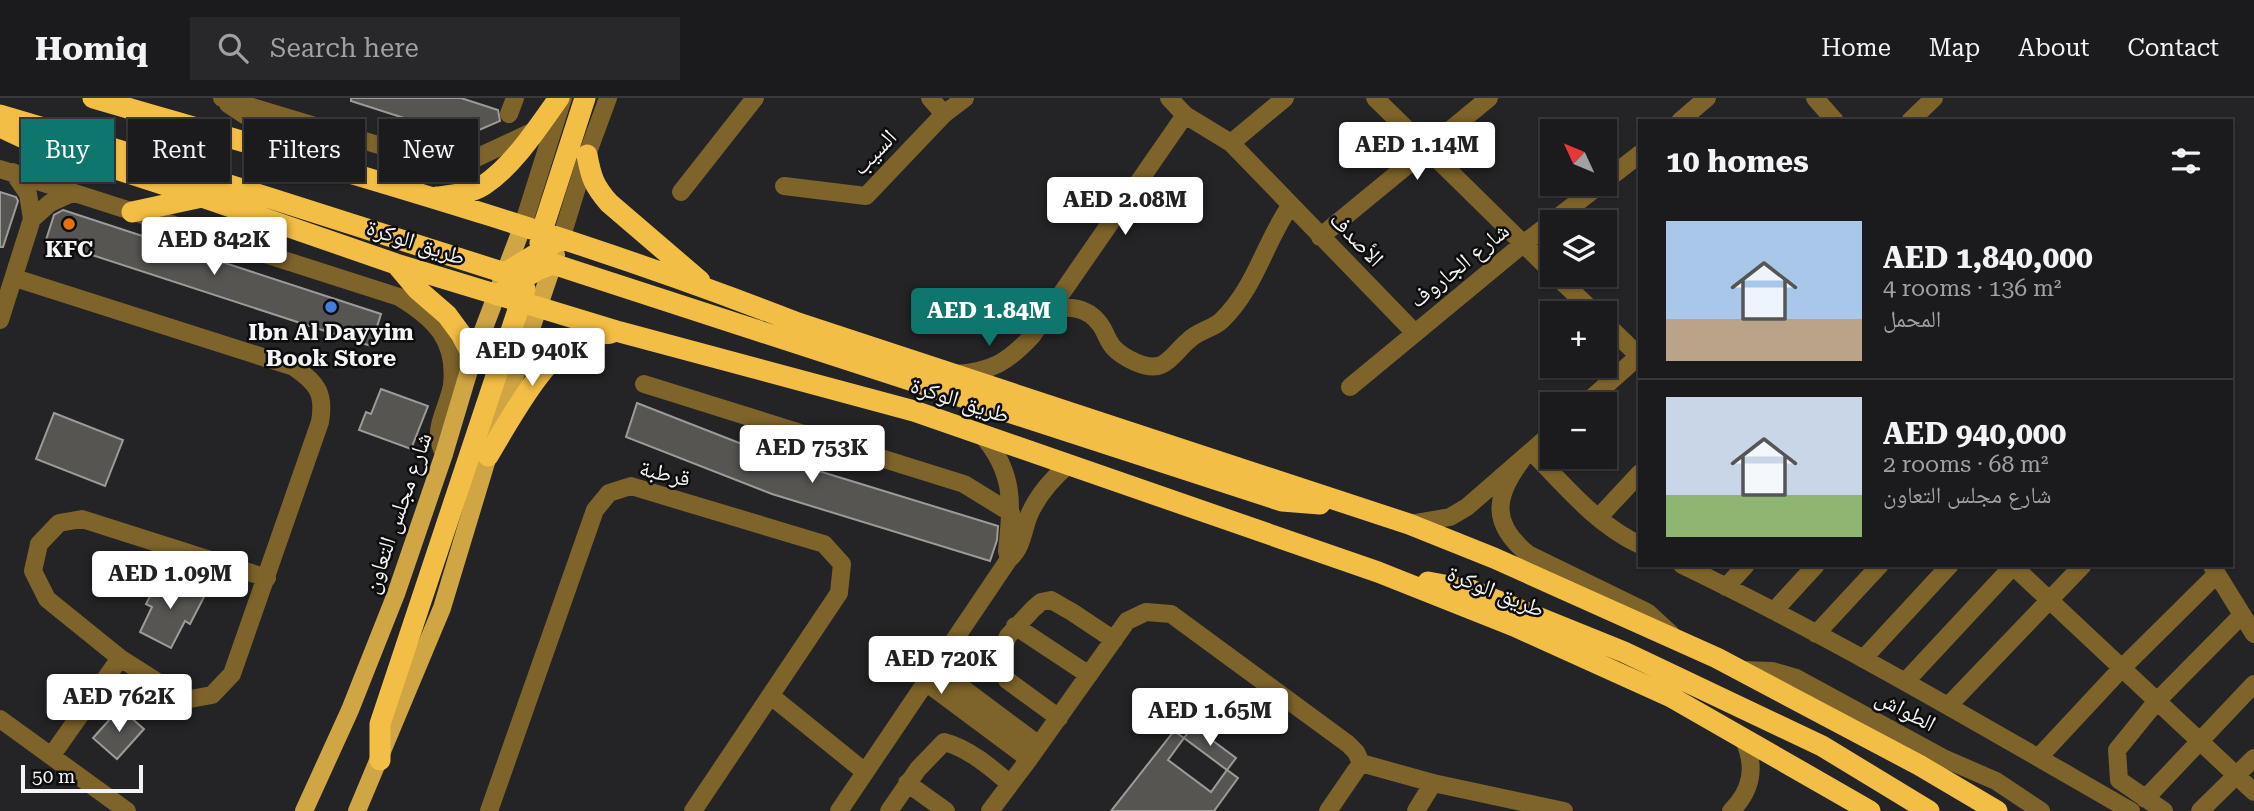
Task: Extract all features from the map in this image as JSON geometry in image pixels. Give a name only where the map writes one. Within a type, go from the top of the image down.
[{"type":"highway","name":"طريق الوكرة","points":[[93,98],[244,142]]},
{"type":"highway","points":[[432,198],[466,193],[484,185],[505,166],[561,98]]},
{"type":"highway","points":[[380,760],[380,724],[530,305],[539,252],[585,98]]},
{"type":"highway","points":[[0,115],[132,154],[505,273],[539,252]]},
{"type":"highway","name":"طريق الوكرة","points":[[0,127],[30,141],[396,264],[620,332],[914,411],[1378,572],[1514,626],[1671,697],[1870,811]]},
{"type":"highway","points":[[587,155],[591,178],[599,191],[707,287]]},
{"type":"highway","name":"طريق الوكرة","points":[[365,178],[432,198],[539,252],[707,287],[798,323],[1409,524],[1545,580],[1741,670],[1919,765],[1997,811]]},
{"type":"highway","points":[[132,212],[202,197]]},
{"type":"highway","points":[[497,295],[539,252]]},
{"type":"highway","points":[[539,252],[1282,501],[1355,506]]},
{"type":"highway","points":[[396,264],[417,289],[447,315],[473,357]]},
{"type":"highway","points":[[488,456],[521,401],[561,351],[582,336],[620,332]]},
{"type":"highway","points":[[1378,572],[1471,590],[1624,652],[1822,746],[1929,811]]},
{"type":"main road","name":"شارع مجلس التعاون","points":[[304,811],[350,709],[396,593],[444,454],[473,357],[505,273],[539,252]]},
{"type":"main road","points":[[357,811],[442,608],[530,305]]},
{"type":"street","name":"طريق الوكرة","points":[[221,98],[252,119]]},
{"type":"street","points":[[221,98],[444,165],[461,165],[536,130]]},
{"type":"street","points":[[539,252],[561,98]]},
{"type":"street","points":[[539,252],[587,155],[608,98]]},
{"type":"street","points":[[681,192],[754,98]]},
{"type":"street","points":[[930,98],[944,114]]},
{"type":"street","name":"السيب","points":[[784,186],[866,196],[944,114],[965,98]]},
{"type":"street","name":"الأصدف","points":[[1169,98],[1185,115],[1231,143],[1415,333]]},
{"type":"street","points":[[1231,143],[1285,98]]},
{"type":"street","points":[[1375,98],[1540,259]]},
{"type":"street","points":[[1320,237],[1489,98]]},
{"type":"street","points":[[1682,119],[1707,98]]},
{"type":"street","points":[[1815,98],[1833,119]]},
{"type":"street","points":[[1912,119],[1934,98]]},
{"type":"street","points":[[952,374],[975,373],[997,366],[1016,353],[1032,337],[1185,115]]},
{"type":"street","name":"شارع الجاروف","points":[[1617,171],[1638,156]]},
{"type":"street","points":[[0,158],[7,172],[28,194],[32,219],[0,320]]},
{"type":"street","points":[[7,172],[399,296],[425,312],[442,333],[451,357],[452,385],[438,436],[444,454]]},
{"type":"street","points":[[32,219],[50,203],[72,193]]},
{"type":"street","name":"شارع الجاروف","points":[[1350,387],[1585,196]]},
{"type":"street","points":[[1051,309],[1064,307],[1083,310],[1099,323],[1111,344],[1123,357],[1147,365],[1163,365],[1192,336],[1219,323],[1238,301],[1249,286],[1290,206]]},
{"type":"street","points":[[15,278],[294,367],[310,378],[319,392],[323,407],[267,578],[232,674],[212,695],[190,699],[164,686],[120,658],[47,599],[33,571],[39,544],[59,523],[82,519],[267,578]]},
{"type":"street","points":[[1568,287],[1583,301]]},
{"type":"street","points":[[1617,334],[1638,354]]},
{"type":"street","points":[[1597,392],[1638,356]]},
{"type":"street","points":[[644,384],[964,484],[1011,513]]},
{"type":"street","points":[[981,434],[993,447],[1008,479],[1011,513],[1007,551],[1009,559]]},
{"type":"street","points":[[1409,524],[1450,517],[1467,507],[1540,444]]},
{"type":"street","points":[[1526,456],[1614,531],[1637,539]]},
{"type":"street","points":[[1526,456],[1503,487],[1501,499],[1503,523],[1515,543],[1528,554],[1647,612],[1679,641]]},
{"type":"street","points":[[839,811],[1016,552],[1037,500],[1056,475],[1069,464]]},
{"type":"street","points":[[1598,518],[1638,475]]},
{"type":"street","name":"قرطبة","points":[[489,811],[595,510],[609,493],[631,486],[824,544],[842,564],[839,593],[693,811]]},
{"type":"street","points":[[1686,567],[1905,682],[2131,811]]},
{"type":"street","points":[[1726,587],[1744,567]]},
{"type":"street","points":[[1774,611],[1814,567]]},
{"type":"street","points":[[1816,634],[1878,567]]},
{"type":"street","points":[[1863,659],[1948,567]]},
{"type":"street","points":[[1905,682],[2012,567]]},
{"type":"street","points":[[2014,567],[2199,741],[2254,806]]},
{"type":"street","points":[[1948,706],[2081,567]]},
{"type":"street","points":[[2039,757],[2214,570],[2254,634]]},
{"type":"street","points":[[1059,718],[1007,680],[1002,670],[1000,657],[1015,626],[1041,602],[1051,600],[1114,640]]},
{"type":"street","points":[[989,811],[1127,621],[1146,612],[1171,614],[1348,744],[1361,763]]},
{"type":"street","points":[[2164,811],[2119,780],[2117,750],[2156,702],[2242,615]]},
{"type":"street","points":[[1015,626],[1089,675]]},
{"type":"street","points":[[52,755],[120,658]]},
{"type":"street","name":"الطواش","points":[[1741,670],[1772,671],[1796,678],[1944,758],[1996,781],[2041,811]]},
{"type":"street","points":[[932,676],[1034,752]]},
{"type":"street","points":[[2145,799],[2254,684]]},
{"type":"street","points":[[771,696],[865,772]]},
{"type":"street","points":[[0,719],[127,811]]},
{"type":"street","points":[[1731,811],[1744,795],[1752,774],[1751,756],[1744,740]]},
{"type":"street","points":[[889,811],[907,783],[936,748],[944,743],[955,745],[984,762],[1010,784]]},
{"type":"street","points":[[2200,811],[2254,758]]},
{"type":"street","points":[[1361,763],[1433,783],[1564,811]]},
{"type":"street","points":[[1328,811],[1361,763]]},
{"type":"street","points":[[2232,779],[2254,792]]},
{"type":"street","points":[[907,783],[946,811]]},
{"type":"street","points":[[1416,811],[1433,783]]},
{"type":"street","points":[[2101,794],[2121,811]]},
{"type":"building","points":[[351,98],[461,98],[498,110],[500,121],[478,131],[478,119],[407,119],[351,101]]},
{"type":"building","points":[[0,192],[16,197],[18,201],[3,247],[0,247]]},
{"type":"building","points":[[63,210],[381,314],[371,346],[46,240],[54,215]]},
{"type":"building","points":[[381,389],[428,406],[411,449],[359,430],[366,412],[371,414]]},
{"type":"building","points":[[637,403],[783,460],[998,526],[997,540],[990,561],[772,494],[626,437]]},
{"type":"building","points":[[54,413],[123,440],[105,486],[36,459]]},
{"type":"building","points":[[161,575],[204,597],[190,624],[185,621],[171,648],[140,632],[152,607],[146,604]]},
{"type":"building","points":[[120,708],[144,729],[117,759],[93,738]]},
{"type":"building","points":[[1193,726],[1236,758],[1227,770],[1184,738]]},
{"type":"building","points":[[1174,731],[1184,738],[1168,760],[1211,792],[1227,770],[1238,778],[1214,811],[1111,811]]},
{"type":"place","name":"KFC","points":[[69,224]]},
{"type":"place","name":"Ibn Al Dayyim Book Store","points":[[331,307]]}]
